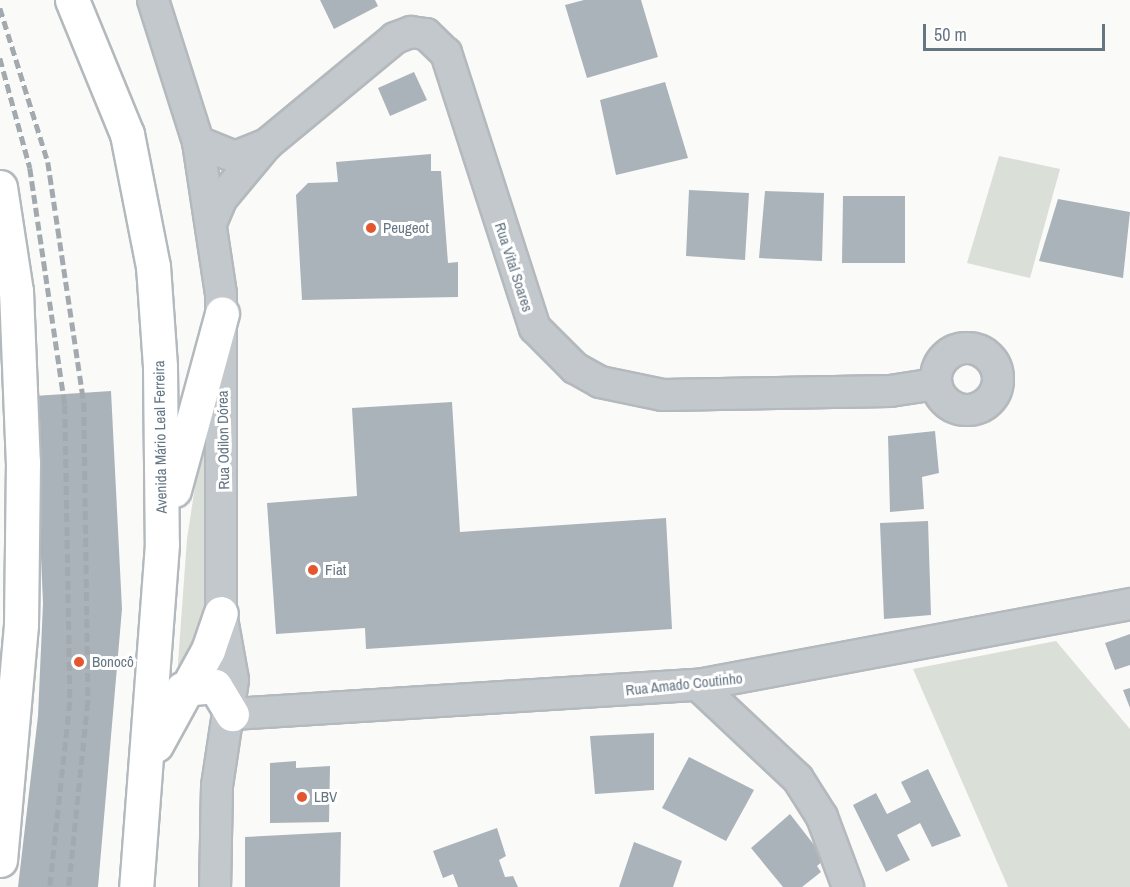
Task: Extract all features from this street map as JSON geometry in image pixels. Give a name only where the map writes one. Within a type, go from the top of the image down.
[{"type":"highway","name":"Avenida Mário Leal Ferreira","points":[[72,0],[127,134],[142,197],[160,367],[162,544],[136,887]]},
{"type":"highway","points":[[0,187],[20,353],[0,860]]},
{"type":"highway","points":[[162,544],[222,313]]},
{"type":"highway","points":[[146,768],[182,689],[208,650],[221,612]]},
{"type":"highway","points":[[182,689],[215,686],[232,714]]},
{"type":"street","name":"Rua Odilon Dórea","points":[[153,0],[198,142],[212,220],[222,313],[221,612],[233,680],[232,714],[217,786],[215,887]]},
{"type":"street","name":"Rua Vital Soares","points":[[212,220],[228,190],[267,144],[395,38],[411,32],[426,34],[446,52],[535,328],[575,368],[600,382],[663,394],[890,391],[936,384]]},
{"type":"street","name":"Rua Vital Soares","points":[[198,142],[235,157],[267,144]]},
{"type":"street","name":"Rua Amado Coutinho","points":[[232,714],[698,685],[1130,604]]},
{"type":"street","points":[[698,685],[798,779],[822,817],[848,887]]},
{"type":"shaded area","points":[[999,156],[1060,169],[1030,278],[967,263]]},
{"type":"shaded area","points":[[207,408],[206,633],[177,677],[187,539]]},
{"type":"shaded area","points":[[1056,641],[1130,729],[1130,887],[1008,887],[913,669]]},
{"type":"building","points":[[320,0],[375,0],[378,6],[334,29]]},
{"type":"building","points":[[584,0],[641,0],[658,57],[587,78],[565,5]]},
{"type":"building","points":[[414,72],[427,100],[390,116],[378,88]]},
{"type":"building","points":[[665,82],[688,158],[616,175],[600,100]]},
{"type":"building","name":"Peugeot","points":[[431,154],[431,171],[441,171],[448,263],[458,262],[458,297],[302,300],[296,195],[308,183],[338,182],[336,162]]},
{"type":"building","points":[[689,190],[749,193],[745,260],[686,256]]},
{"type":"building","points":[[765,191],[824,193],[822,261],[759,258]]},
{"type":"building","points":[[843,196],[905,196],[905,263],[842,263]]},
{"type":"building","points":[[1058,199],[1130,212],[1123,278],[1039,261]]},
{"type":"building","name":"Bonocô","points":[[111,391],[122,609],[98,887],[18,887],[38,716],[43,603],[34,396]]},
{"type":"building","points":[[452,402],[460,532],[666,518],[672,629],[366,649],[365,628],[276,634],[267,503],[357,496],[352,408]]},
{"type":"building","points":[[935,431],[939,473],[922,477],[924,509],[890,512],[888,436]]},
{"type":"building","points":[[928,521],[931,615],[884,619],[880,523]]},
{"type":"building","points":[[1130,634],[1130,665],[1115,670],[1105,643]]},
{"type":"building","points":[[1130,688],[1130,708],[1123,690]]},
{"type":"building","points":[[654,733],[654,790],[595,794],[590,736]]},
{"type":"building","points":[[689,757],[754,790],[726,841],[662,808]]},
{"type":"building","points":[[296,761],[296,768],[330,766],[329,822],[270,823],[270,763]]},
{"type":"building","points":[[928,769],[961,836],[932,847],[920,823],[897,835],[910,860],[886,872],[853,805],[876,793],[887,814],[911,802],[901,782]]},
{"type":"building","points":[[790,814],[825,859],[817,866],[821,872],[802,887],[783,887],[751,848]]},
{"type":"building","points":[[497,828],[506,856],[499,860],[505,877],[513,876],[518,887],[458,887],[453,874],[443,878],[433,851]]},
{"type":"building","points":[[341,832],[340,887],[245,887],[245,837]]},
{"type":"building","points":[[634,842],[682,861],[673,887],[619,887]]},
{"type":"railway","points":[[0,8],[48,162],[84,403],[88,702],[69,887]]},
{"type":"railway","points":[[0,58],[30,168],[65,405],[70,702],[50,887]]},
{"type":"place","name":"Peugeot","points":[[371,228]]},
{"type":"place","name":"Fiat","points":[[313,570]]},
{"type":"place","name":"Bonocô","points":[[79,662]]},
{"type":"place","name":"LBV","points":[[302,797]]}]
